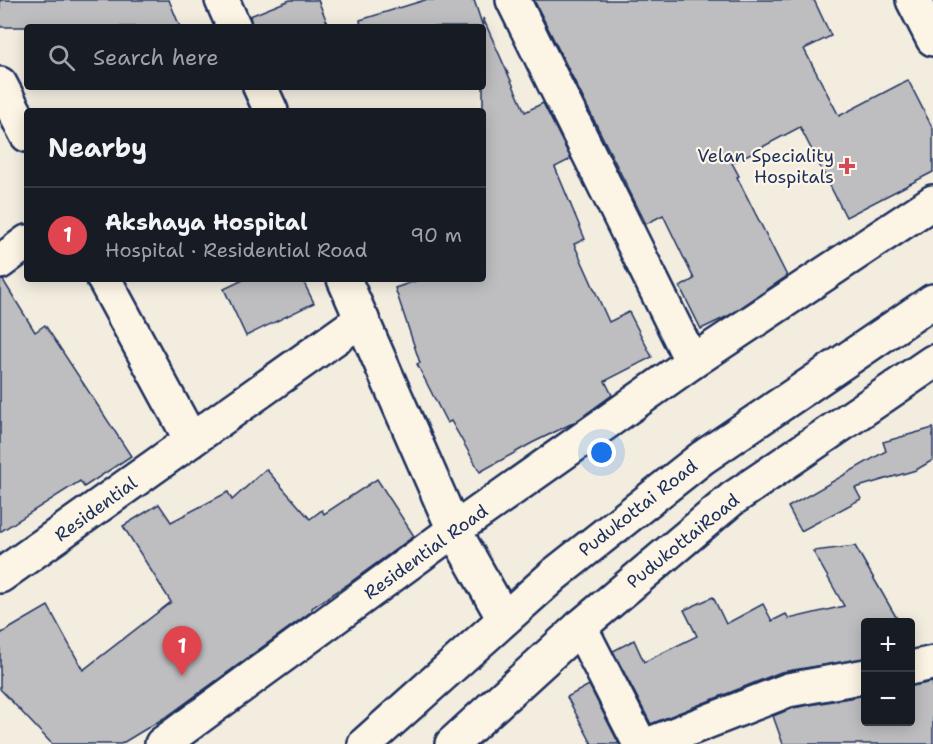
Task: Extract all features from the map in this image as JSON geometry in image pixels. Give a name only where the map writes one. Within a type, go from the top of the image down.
[{"type":"main road","points":[[222,0],[233,24]]},
{"type":"main road","points":[[513,0],[692,362]]},
{"type":"main road","points":[[913,0],[933,39]]},
{"type":"main road","points":[[0,84],[24,129]]},
{"type":"main road","points":[[261,90],[270,108]]},
{"type":"main road","name":"Residential Road","points":[[162,744],[454,530],[692,362],[933,202]]},
{"type":"main road","points":[[0,262],[24,244]]},
{"type":"main road","points":[[106,282],[191,440]]},
{"type":"main road","points":[[345,282],[454,530],[504,619]]},
{"type":"main road","name":"Pudukottai Road","points":[[365,744],[555,574],[702,458],[933,301]]},
{"type":"main road","name":"Residential","points":[[0,576],[362,319]]},
{"type":"main road","name":"PudukottaiRoad","points":[[467,739],[580,627],[732,499],[933,362]]},
{"type":"main road","points":[[580,627],[640,744]]},
{"type":"main road","points":[[915,667],[933,663]]},
{"type":"main road","points":[[650,744],[788,690],[861,677]]},
{"type":"building","points":[[0,0],[169,0],[179,24],[24,24],[24,27],[0,27]]},
{"type":"building","points":[[290,0],[318,0],[328,24],[251,24],[250,16]]},
{"type":"building","points":[[425,0],[474,0],[482,24],[361,24],[360,20]]},
{"type":"building","points":[[534,0],[814,0],[831,36],[804,49],[839,116],[908,80],[933,129],[933,172],[846,217],[800,127],[732,163],[787,276],[730,315],[701,329],[680,287],[694,279],[663,215],[646,224]]},
{"type":"building","points":[[486,25],[525,112],[543,103],[571,159],[555,167],[585,239],[574,244],[609,322],[629,312],[652,357],[605,381],[612,395],[575,422],[480,472],[451,421],[447,423],[417,364],[420,363],[395,288],[412,282],[486,282],[486,108],[483,108],[483,90],[486,90]]},
{"type":"building","points":[[0,280],[3,280],[35,332],[45,325],[131,456],[84,487],[80,481],[0,532]]},
{"type":"building","points":[[239,282],[304,282],[314,303],[246,336],[224,289]]},
{"type":"building","points":[[933,428],[933,460],[916,470],[855,488],[861,499],[801,531],[788,507],[886,451],[883,442]]},
{"type":"building","points":[[266,469],[310,519],[322,510],[324,514],[377,479],[414,536],[312,608],[312,611],[169,715],[121,744],[52,744],[0,689],[0,634],[48,606],[83,670],[171,602],[123,526],[159,504],[171,522],[228,492],[232,500]]},
{"type":"building","points":[[855,546],[897,618],[861,618],[861,659],[781,672],[651,724],[613,651],[634,640],[644,662],[697,636],[684,610],[713,597],[726,624],[763,604],[772,621],[786,614],[789,619],[844,606],[813,551]]},
{"type":"building","points":[[933,682],[933,744],[783,744],[773,716],[793,708],[861,696],[861,726],[915,726],[915,685]]},
{"type":"building","points":[[589,685],[619,744],[592,744],[567,697]]},
{"type":"place","name":"Velan Speciality Hospitals","points":[[847,166]]},
{"type":"place","name":"Akshaya Hospital","points":[[182,676]]}]
